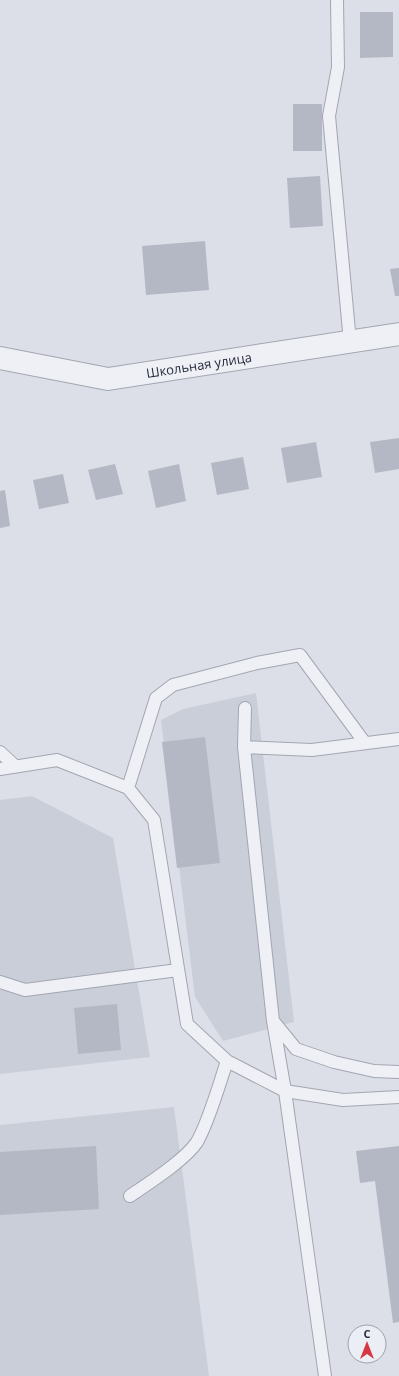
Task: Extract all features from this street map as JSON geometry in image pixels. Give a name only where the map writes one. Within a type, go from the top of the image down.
[{"type":"street","name":"Школьная улица","points":[[0,358],[108,379],[399,334]]},
{"type":"lane","points":[[337,0],[338,68],[329,116],[350,342]]},
{"type":"lane","points":[[128,788],[156,698],[173,685],[257,663],[300,655],[365,743]]},
{"type":"lane","points":[[245,708],[244,747],[273,1021],[286,1091],[325,1376]]},
{"type":"lane","points":[[244,747],[312,750],[399,739]]},
{"type":"lane","points":[[0,752],[15,766]]},
{"type":"lane","points":[[0,768],[57,760],[128,788],[154,820],[187,1024],[227,1061],[286,1091],[343,1100],[399,1097]]},
{"type":"lane","points":[[0,982],[26,990],[178,970]]},
{"type":"lane","points":[[273,1021],[296,1049],[334,1062],[374,1071],[399,1072]]},
{"type":"lane","points":[[130,1196],[171,1167],[196,1142],[215,1099],[227,1061]]},
{"type":"shaded area","points":[[256,693],[294,1022],[223,1041],[195,997],[161,720],[183,709]]},
{"type":"shaded area","points":[[32,796],[113,838],[150,1057],[0,1074],[0,800]]},
{"type":"shaded area","points":[[174,1107],[209,1376],[0,1376],[0,1125]]},
{"type":"building","points":[[360,12],[393,12],[393,57],[360,58]]},
{"type":"building","points":[[293,104],[322,104],[322,151],[293,151]]},
{"type":"building","points":[[320,176],[323,226],[290,228],[287,178]]},
{"type":"building","points":[[205,241],[209,290],[146,295],[142,246]]},
{"type":"building","points":[[399,268],[399,296],[395,296],[390,269]]},
{"type":"building","points":[[399,438],[399,469],[375,473],[370,442]]},
{"type":"building","points":[[316,442],[322,477],[287,483],[281,448]]},
{"type":"building","points":[[243,457],[249,489],[217,495],[211,463]]},
{"type":"building","points":[[115,464],[123,494],[96,500],[88,470]]},
{"type":"building","points":[[179,464],[186,501],[156,508],[148,471]]},
{"type":"building","points":[[63,474],[69,503],[39,509],[33,480]]},
{"type":"building","points":[[5,490],[10,526],[0,528],[0,491]]},
{"type":"building","points":[[205,737],[220,863],[177,868],[162,742]]},
{"type":"building","points":[[117,1004],[121,1050],[78,1054],[74,1008]]},
{"type":"building","points":[[96,1146],[99,1209],[0,1215],[0,1152]]},
{"type":"building","points":[[399,1146],[399,1322],[393,1323],[375,1181],[360,1183],[356,1151]]}]
